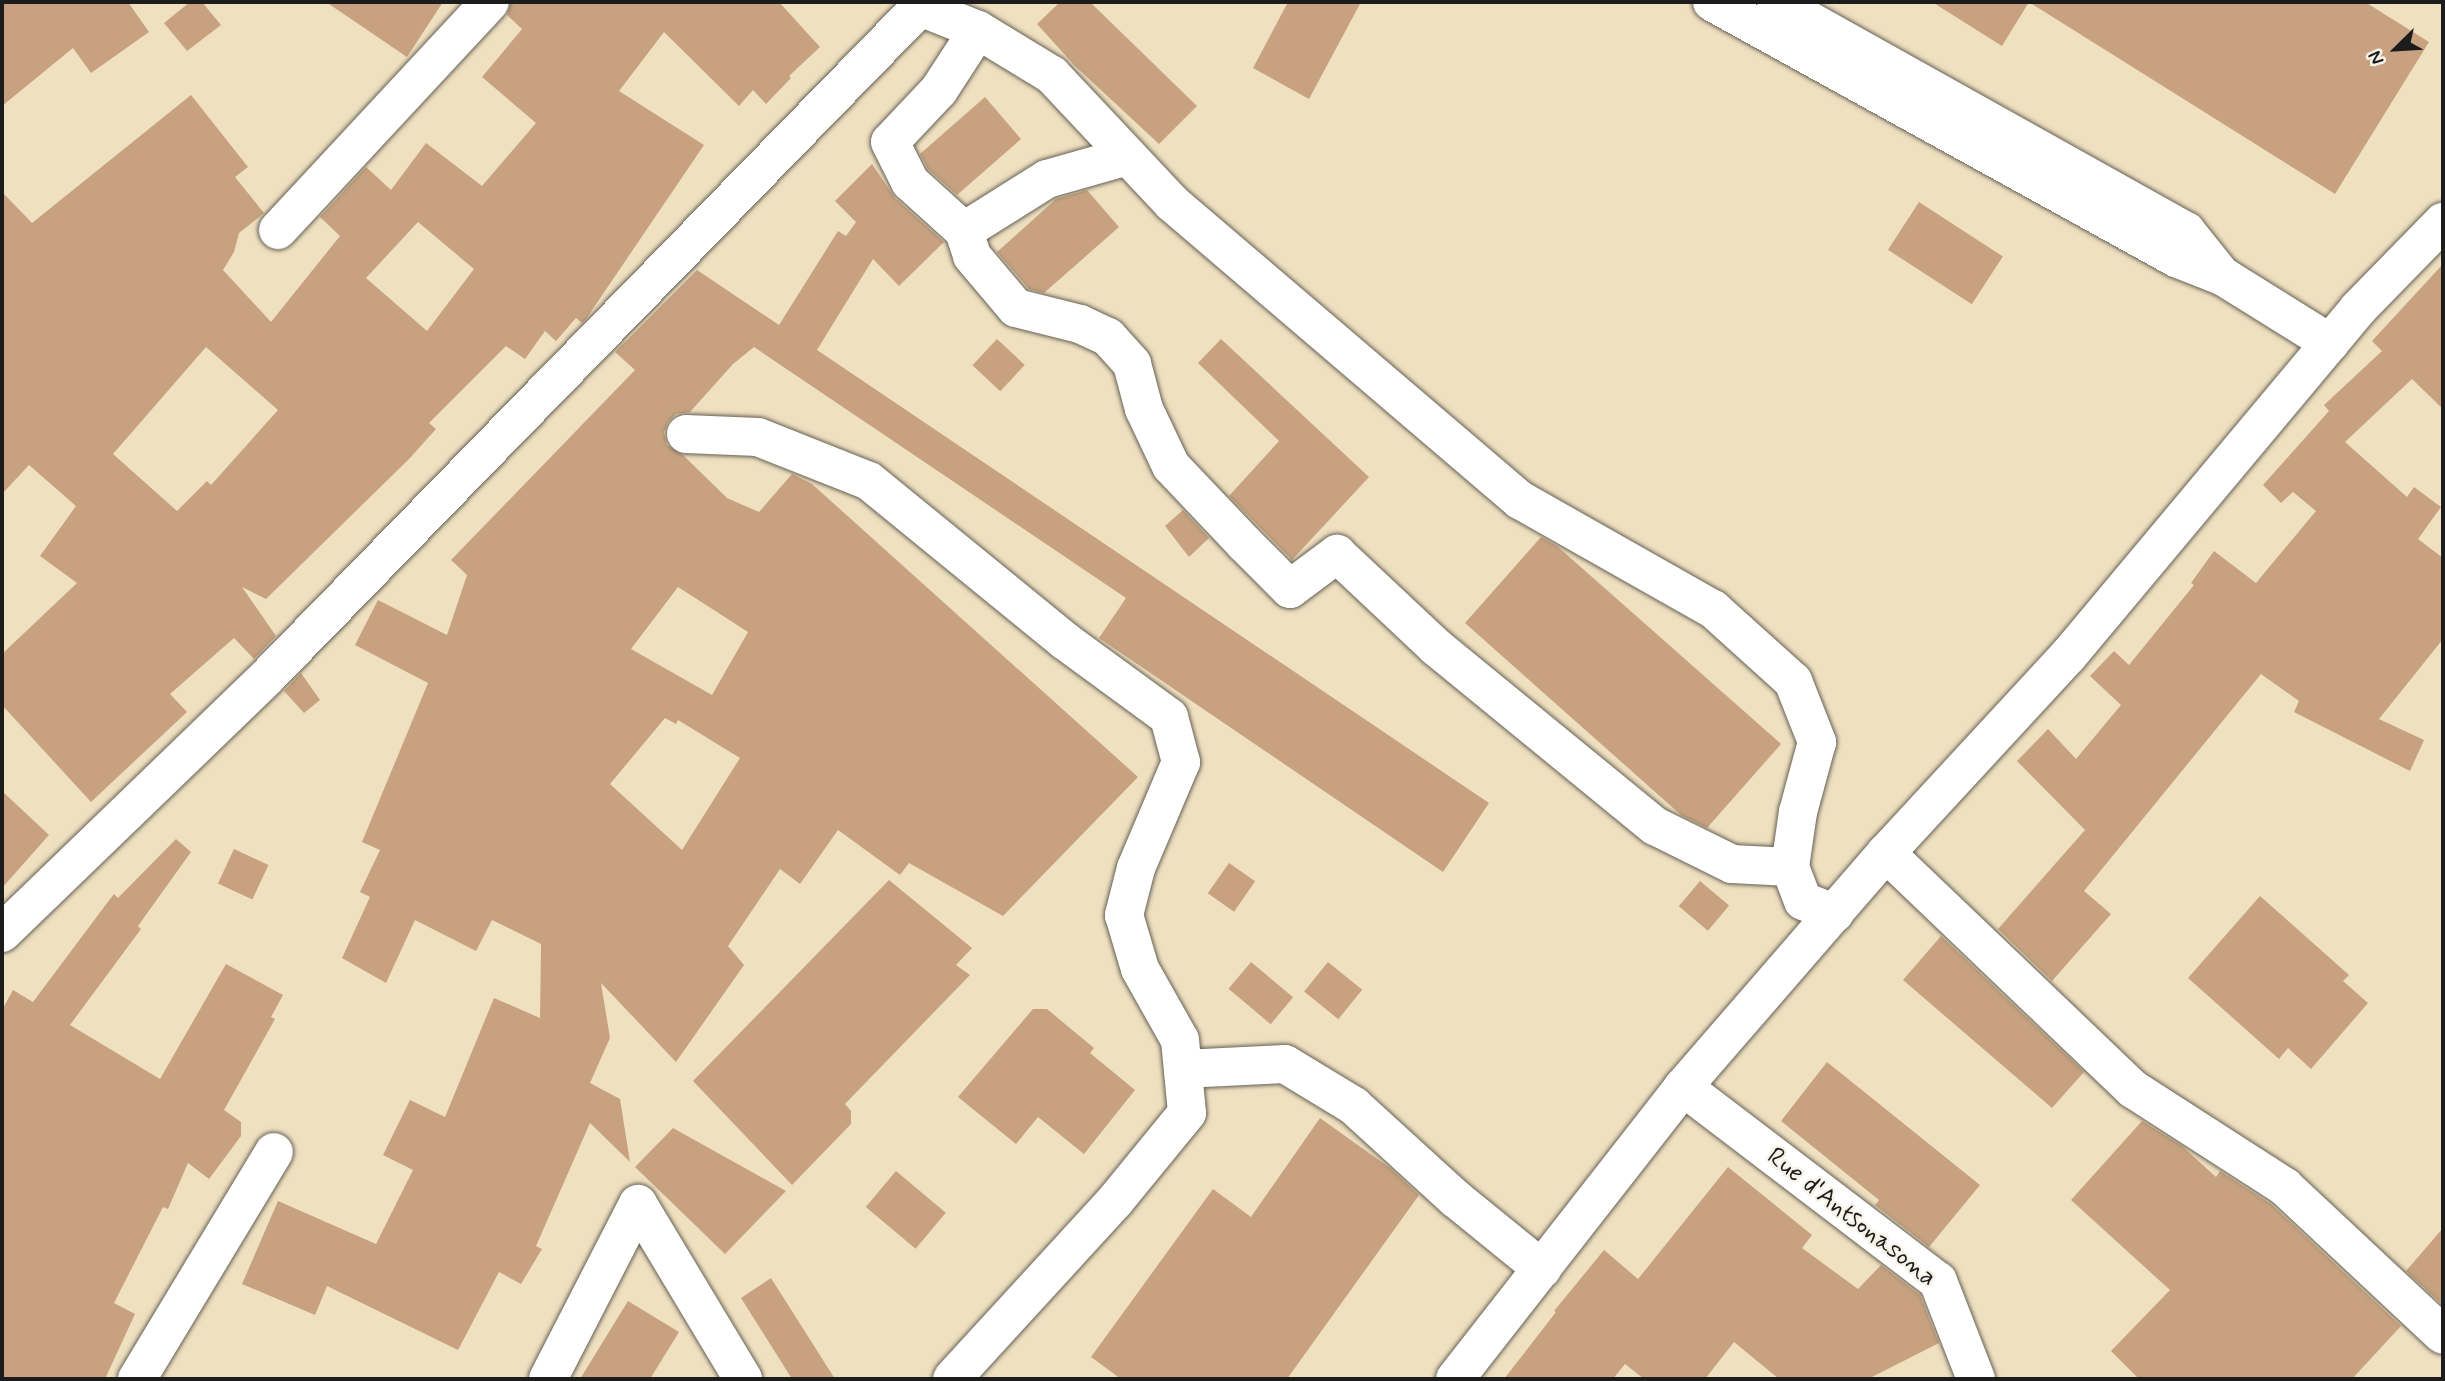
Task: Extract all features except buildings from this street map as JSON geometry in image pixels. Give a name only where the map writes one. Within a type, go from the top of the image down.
[{"type":"street","points":[[278,230],[490,2]]},
{"type":"street","points":[[1712,2],[1948,115]]},
{"type":"street","points":[[1776,2],[1948,115],[2176,258],[2224,277],[2330,343]]},
{"type":"street","points":[[2,933],[266,678],[922,4],[978,30],[1052,75],[1172,203],[1520,500],[1713,609],[1793,681],[1817,742],[1798,812],[1790,867],[1803,901],[1835,913]]},
{"type":"street","points":[[978,30],[939,90],[890,142],[910,182],[964,231],[972,256],[1016,308],[1080,324],[1108,337],[1132,364],[1144,409],[1171,466],[1290,589],[1337,554],[1436,647],[1655,826],[1732,864],[1790,867]]},
{"type":"street","points":[[964,231],[1047,179],[1128,156]]},
{"type":"street","points":[[1455,1379],[1683,1087],[1886,853],[2068,656],[2358,309],[2443,222]]},
{"type":"street","points":[[686,434],[758,437],[869,481],[1065,641],[1169,717],[1181,762],[1136,868],[1124,915],[1140,969],[1180,1040],[1187,1113],[1115,1201],[952,1379]]},
{"type":"street","points":[[1886,853],[2133,1089],[2285,1187],[2443,1335]]},
{"type":"street","points":[[1183,1069],[1285,1064],[1354,1106],[1456,1199],[1542,1269]]},
{"type":"street","name":"Rue d'Antsonasona","points":[[1683,1087],[1938,1281],[1976,1379]]},
{"type":"street","points":[[136,1379],[274,1152]]},
{"type":"street","points":[[548,1379],[638,1204],[743,1379]]}]
